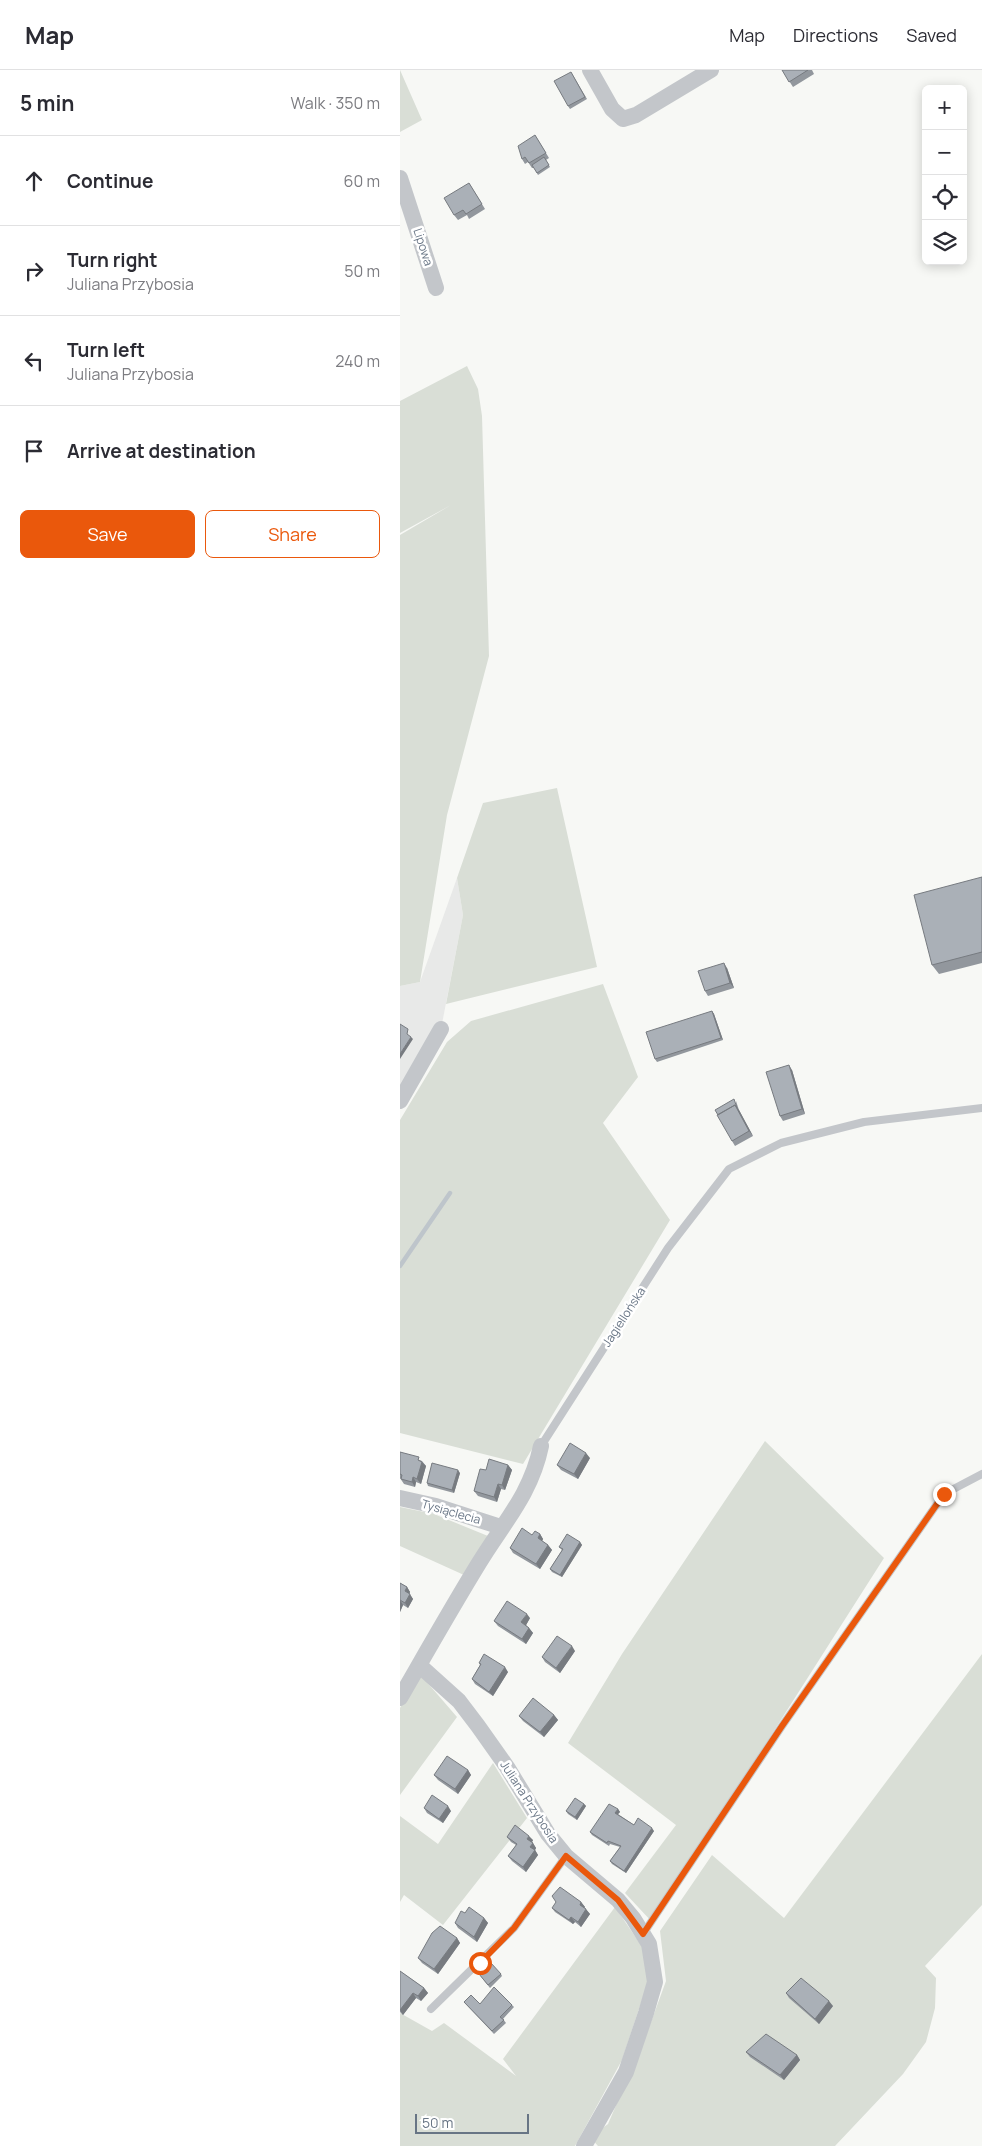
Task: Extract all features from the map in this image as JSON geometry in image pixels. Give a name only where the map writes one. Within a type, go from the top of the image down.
[{"type":"street","points":[[590,70],[612,108],[623,119],[636,115],[711,70]]},
{"type":"street","name":"Lipowa","points":[[400,178],[436,288]]},
{"type":"street","points":[[400,1101],[441,1029]]},
{"type":"street","name":"Jagiellońska","points":[[400,1698],[501,1527],[523,1498],[536,1467],[541,1446]]},
{"type":"street","name":"Tysiąclecia","points":[[400,1498],[436,1506],[501,1527]]},
{"type":"street","name":"Juliana Przybosia","points":[[419,1665],[459,1701],[507,1767],[548,1834],[566,1856],[618,1900],[649,1944],[655,1982],[646,2013],[626,2072],[584,2146]]},
{"type":"lane","name":"Jagiellońska","points":[[541,1446],[668,1248],[729,1169],[781,1143],[864,1122],[982,1108]]},
{"type":"lane","points":[[643,1934],[782,1726],[944,1494],[982,1474]]},
{"type":"lane","points":[[431,2009],[514,1928],[566,1856]]},
{"type":"shaded area","points":[[400,70],[422,120],[400,132]]},
{"type":"shaded area","points":[[467,366],[478,389],[482,416],[489,656],[447,815],[420,982],[400,986],[400,535],[451,505],[400,533],[400,401]]},
{"type":"shaded area","points":[[557,788],[597,967],[446,1004],[463,915],[457,878],[483,803]]},
{"type":"shaded area","points":[[457,878],[463,915],[441,1029],[400,1101],[400,986],[420,982]]},
{"type":"shaded area","points":[[603,984],[638,1077],[603,1123],[670,1220],[523,1464],[400,1433],[400,1120],[447,1042],[471,1021]]},
{"type":"shaded area","points":[[765,1441],[884,1558],[652,1922],[625,1893],[676,1825],[568,1743],[622,1654]]},
{"type":"shaded area","points":[[400,1507],[434,1514],[488,1536],[464,1575],[400,1546]]},
{"type":"shaded area","points":[[982,1654],[982,1905],[925,1966],[936,1978],[935,2008],[926,2042],[903,2074],[835,2146],[598,2146],[590,2137],[608,2124],[647,2033],[666,1981],[660,1931],[712,1855],[784,1918]]},
{"type":"shaded area","points":[[419,1673],[457,1717],[400,1795],[400,1708]]},
{"type":"shaded area","points":[[493,1763],[527,1818],[443,1925],[404,1895],[400,1902],[400,1816],[438,1844]]},
{"type":"shaded area","points":[[615,1907],[645,1951],[648,1982],[622,2060],[575,2146],[400,2146],[400,2013],[432,2031],[444,2023],[516,2076],[503,2059]]},
{"type":"building","points":[[782,70],[808,70],[789,82]]},
{"type":"building","points":[[571,72],[585,97],[568,106],[554,81]]},
{"type":"building","points":[[535,135],[546,153],[529,163],[525,157],[522,159],[518,146]]},
{"type":"building","points":[[544,157],[549,165],[537,173],[532,165]]},
{"type":"building","points":[[469,183],[482,204],[466,214],[463,210],[454,215],[444,198]]},
{"type":"building","points":[[982,877],[982,952],[932,965],[914,895]]},
{"type":"building","points":[[724,963],[730,983],[705,991],[698,971]]},
{"type":"building","points":[[712,1011],[721,1038],[655,1059],[646,1032]]},
{"type":"building","points":[[400,1024],[408,1029],[407,1034],[411,1037],[400,1054]]},
{"type":"building","points":[[789,1065],[802,1109],[780,1116],[766,1072]]},
{"type":"building","points":[[734,1099],[737,1108],[735,1105],[718,1115],[715,1110]]},
{"type":"building","points":[[735,1105],[749,1131],[732,1141],[717,1115]]},
{"type":"building","points":[[570,1443],[586,1453],[574,1474],[557,1465]]},
{"type":"building","points":[[400,1452],[419,1457],[418,1460],[422,1462],[417,1479],[413,1477],[412,1482],[401,1479]]},
{"type":"building","points":[[489,1459],[508,1465],[502,1485],[498,1484],[494,1497],[474,1491],[480,1469],[486,1470]]},
{"type":"building","points":[[432,1463],[458,1470],[452,1490],[427,1483]]},
{"type":"building","points":[[522,1528],[532,1535],[535,1531],[540,1534],[538,1538],[548,1545],[536,1564],[510,1548]]},
{"type":"building","points":[[567,1534],[580,1542],[560,1575],[550,1569],[563,1549],[559,1547]]},
{"type":"building","points":[[400,1583],[407,1587],[405,1591],[410,1594],[405,1603],[400,1600]]},
{"type":"building","points":[[507,1601],[527,1614],[521,1622],[529,1628],[522,1639],[494,1621]]},
{"type":"building","points":[[557,1636],[572,1646],[556,1668],[542,1657]]},
{"type":"building","points":[[484,1654],[505,1667],[489,1692],[472,1679],[481,1664],[479,1663]]},
{"type":"building","points":[[533,1698],[554,1715],[540,1732],[519,1716]]},
{"type":"building","points":[[447,1756],[468,1770],[455,1789],[434,1775]]},
{"type":"building","points":[[432,1795],[448,1806],[439,1819],[424,1808]]},
{"type":"building","points":[[575,1798],[584,1804],[575,1817],[566,1811]]},
{"type":"building","points":[[609,1804],[618,1809],[615,1813],[634,1825],[638,1818],[652,1828],[624,1871],[610,1861],[621,1846],[608,1841],[607,1843],[590,1832]]},
{"type":"building","points":[[515,1825],[529,1836],[527,1839],[533,1843],[530,1847],[535,1850],[523,1867],[508,1856],[517,1844],[507,1837]]},
{"type":"building","points":[[560,1887],[581,1902],[580,1905],[586,1909],[578,1922],[571,1917],[569,1920],[552,1908],[556,1902],[552,1896]]},
{"type":"building","points":[[469,1907],[484,1918],[474,1937],[455,1923],[461,1911],[465,1913]]},
{"type":"building","points":[[440,1926],[457,1938],[434,1969],[418,1958],[432,1933]]},
{"type":"building","points":[[491,1963],[501,1974],[488,1985],[479,1974]]},
{"type":"building","points":[[400,1971],[424,1988],[418,1996],[413,1993],[400,2010]]},
{"type":"building","points":[[801,1978],[829,2001],[815,2019],[786,1993]]},
{"type":"building","points":[[494,1987],[512,2005],[500,2017],[504,2020],[492,2031],[464,2002],[471,1995],[480,2004]]},
{"type":"building","points":[[766,2034],[797,2055],[780,2075],[746,2052]]},
{"type":"waterway","points":[[400,1266],[450,1193]]},
{"type":"route","points":[[480,1963],[514,1928],[566,1856],[618,1900],[643,1934],[782,1726],[944,1494]]}]
